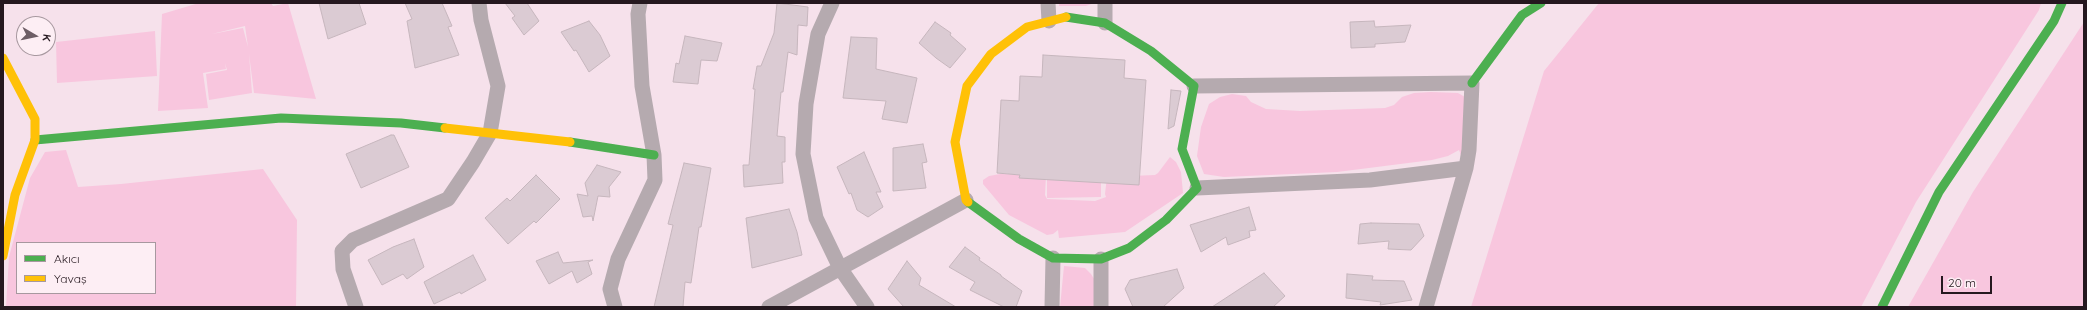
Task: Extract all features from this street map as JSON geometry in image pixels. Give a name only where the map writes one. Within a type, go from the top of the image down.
[{"type":"street","points":[[356,307],[343,269],[342,252],[353,240],[448,199],[473,162],[490,133],[498,86],[481,20],[479,3]]},
{"type":"street","points":[[615,307],[610,289],[618,259],[655,180],[654,156],[642,86],[638,14],[640,3]]},
{"type":"street","points":[[832,3],[818,34],[806,104],[804,154],[816,218],[840,268],[867,307]]},
{"type":"street","points":[[1048,3],[1049,21]]},
{"type":"street","points":[[1105,3],[1105,23]]},
{"type":"street","points":[[1426,307],[1466,168],[1469,150],[1472,83],[1522,15],[1541,3]]},
{"type":"street","points":[[1882,307],[1939,192],[2054,21],[2062,3]]},
{"type":"street","points":[[1466,168],[1370,180],[1197,188],[1166,220],[1129,248],[1101,259],[1053,258],[1019,239],[966,200],[955,142],[967,86],[991,54],[1027,27],[1066,17],[1105,23],[1151,51],[1194,86],[1472,83]]},
{"type":"street","points":[[3,58],[35,119],[35,140],[15,195],[3,256]]},
{"type":"street","points":[[1194,86],[1182,149],[1197,188]]},
{"type":"street","points":[[35,140],[281,118],[401,123],[561,141],[654,156]]},
{"type":"street","points":[[769,307],[966,200]]},
{"type":"street","points":[[1052,307],[1053,258]]},
{"type":"street","points":[[1101,259],[1101,307]]},
{"type":"shaded area","points":[[199,3],[271,3],[273,6],[288,3],[316,99],[254,93],[249,54],[252,93],[209,100],[206,74],[227,70],[225,63],[226,69],[203,73],[208,108],[158,111],[162,14]],"holes":[[[245,26],[248,47],[243,28],[212,34]]]},
{"type":"shaded area","points":[[1059,3],[1094,3],[1086,6],[1059,6]]},
{"type":"shaded area","points":[[1599,3],[2041,3],[2039,10],[1916,202],[1861,307],[1471,307],[1544,71]]},
{"type":"shaded area","points":[[2084,22],[2084,307],[1908,307],[1973,192]]},
{"type":"shaded area","points":[[155,31],[157,76],[57,83],[56,42]]},
{"type":"shaded area","points":[[1414,93],[1458,93],[1465,97],[1466,168],[1459,150],[1448,156],[1432,160],[1337,172],[1224,177],[1204,174],[1197,156],[1201,127],[1209,104],[1220,97],[1232,94],[1246,96],[1251,102],[1266,109],[1300,111],[1385,108],[1394,105],[1402,97]]},
{"type":"shaded area","points":[[66,150],[78,187],[263,169],[297,220],[296,307],[6,307],[9,257],[30,178],[45,152]]},
{"type":"shaded area","points":[[1170,157],[1176,162],[1181,172],[1183,193],[1125,232],[1059,238],[1058,230],[1053,234],[1047,235],[1009,215],[983,184],[983,180],[989,176],[1000,174],[1046,175],[1045,195],[1047,199],[1095,201],[1106,197],[1107,177],[1155,175]]},
{"type":"shaded area","points":[[1047,176],[1101,176],[1101,197],[1047,198]]},
{"type":"shaded area","points":[[1064,266],[1085,268],[1091,274],[1096,282],[1095,307],[1060,307]]},
{"type":"building","points":[[319,3],[359,3],[366,24],[328,39]]},
{"type":"building","points":[[405,3],[442,3],[452,26],[448,27],[459,55],[415,68],[407,21],[412,19]]},
{"type":"building","points":[[505,3],[527,3],[539,21],[524,35],[512,18],[515,16]]},
{"type":"building","points":[[777,3],[808,7],[807,26],[798,25],[797,55],[788,52],[783,92],[781,92],[777,136],[785,137],[785,162],[782,162],[783,183],[744,187],[743,165],[749,165],[755,89],[753,89],[757,66],[761,66],[774,33]]},
{"type":"building","points":[[589,21],[600,35],[610,56],[589,72],[576,50],[574,51],[561,32]]},
{"type":"building","points":[[1374,21],[1375,27],[1411,25],[1405,42],[1375,44],[1375,47],[1351,48],[1350,22]]},
{"type":"building","points":[[935,22],[951,33],[950,35],[966,49],[950,68],[919,43]]},
{"type":"building","points":[[685,36],[722,43],[717,61],[701,60],[698,84],[673,82],[676,63],[679,64]]},
{"type":"building","points":[[851,37],[877,38],[876,69],[917,78],[907,123],[882,119],[886,101],[843,98]]},
{"type":"building","points":[[1043,55],[1125,60],[1124,78],[1146,80],[1139,185],[1019,178],[1020,175],[997,173],[1001,100],[1019,101],[1020,76],[1042,77]]},
{"type":"building","points":[[1171,90],[1181,91],[1174,126],[1168,129]]},
{"type":"building","points":[[394,135],[409,167],[361,188],[346,154]]},
{"type":"building","points":[[923,144],[927,162],[922,163],[926,188],[893,191],[893,148]]},
{"type":"building","points":[[864,152],[881,192],[876,192],[883,207],[868,217],[857,210],[851,193],[849,194],[837,167]]},
{"type":"building","points":[[684,163],[711,168],[701,227],[699,227],[691,283],[685,282],[683,307],[654,307],[673,225],[668,224]]},
{"type":"building","points":[[597,165],[621,172],[609,187],[610,197],[598,196],[593,221],[592,216],[583,217],[577,194],[588,196],[585,183]]},
{"type":"building","points":[[536,175],[560,199],[536,223],[534,221],[508,244],[485,218],[507,198],[510,201]]},
{"type":"building","points":[[1249,207],[1256,230],[1249,231],[1250,237],[1228,245],[1226,237],[1201,252],[1190,225]]},
{"type":"building","points":[[789,209],[797,232],[802,255],[752,268],[746,218]]},
{"type":"building","points":[[1360,224],[1419,224],[1424,236],[1411,250],[1388,249],[1389,241],[1358,244]]},
{"type":"building","points":[[414,239],[424,267],[407,279],[403,274],[382,285],[368,260],[393,247]]},
{"type":"building","points":[[965,247],[980,258],[979,260],[1022,291],[1016,307],[1004,307],[970,290],[975,282],[949,267]]},
{"type":"building","points":[[558,252],[563,263],[593,260],[588,262],[592,274],[577,283],[572,271],[549,284],[536,261]]},
{"type":"building","points":[[473,255],[486,280],[461,294],[460,292],[434,304],[424,282]]},
{"type":"building","points":[[907,261],[921,278],[919,285],[956,307],[904,307],[888,289]]},
{"type":"building","points":[[1177,269],[1184,288],[1163,307],[1133,307],[1125,289],[1130,280]]},
{"type":"building","points":[[1264,273],[1285,296],[1273,307],[1212,307]]},
{"type":"building","points":[[1347,274],[1373,276],[1372,280],[1404,281],[1412,300],[1380,305],[1381,302],[1346,298]]},
{"type":"traffic: fast","points":[[1472,83],[1522,15],[1541,3]]},
{"type":"traffic: fast","points":[[1882,307],[1939,192],[2054,21],[2062,3]]},
{"type":"traffic: fast","points":[[968,202],[1019,239],[1053,258],[1101,259],[1129,248],[1166,220],[1197,188],[1182,149],[1194,86],[1151,51],[1105,23],[1066,17]]},
{"type":"traffic: fast","points":[[35,140],[281,118],[401,123],[445,128]]},
{"type":"traffic: fast","points":[[570,142],[654,155]]},
{"type":"traffic: slow","points":[[968,202],[966,200],[955,142],[967,86],[991,54],[1027,27],[1066,17]]},
{"type":"traffic: slow","points":[[3,58],[35,119],[35,140],[15,195],[3,256]]},
{"type":"traffic: slow","points":[[445,128],[570,142]]}]
